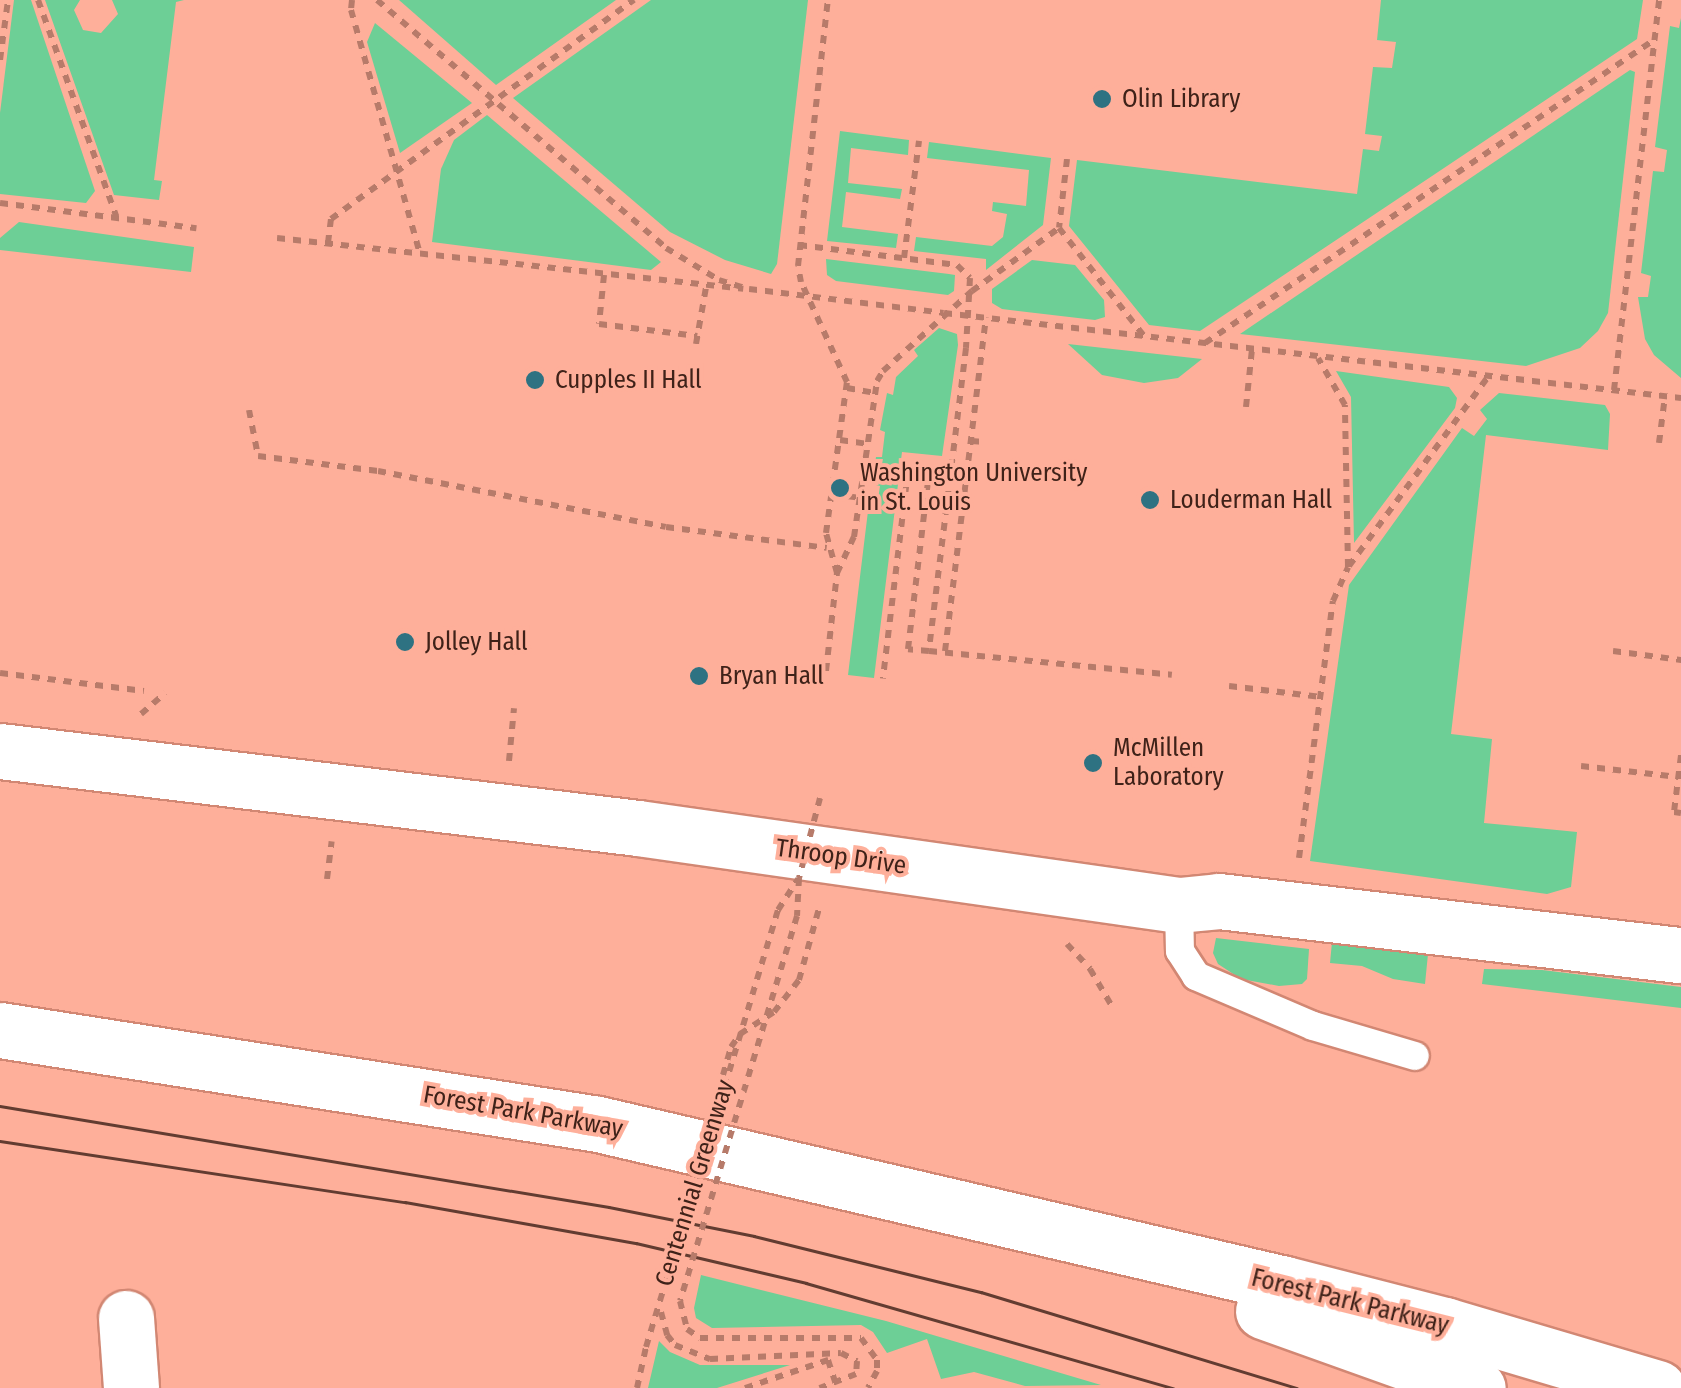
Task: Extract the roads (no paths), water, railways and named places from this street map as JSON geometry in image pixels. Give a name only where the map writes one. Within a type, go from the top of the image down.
[{"type":"main road","name":"Throop Drive","points":[[0,751],[638,828],[1179,906],[1219,901],[1681,954]]},
{"type":"main road","name":"Forest Park Parkway","points":[[0,1030],[598,1124],[1444,1325],[1658,1388]]},
{"type":"main road","name":"Forest Park Parkway","points":[[1040,1228],[1478,1388]]},
{"type":"main road","points":[[126,1318],[131,1388]]},
{"type":"lane","points":[[1179,906],[1180,951],[1196,976],[1313,1026],[1415,1056]]},
{"type":"tram line","points":[[0,1106],[609,1207],[754,1236],[981,1292],[1297,1388]]},
{"type":"tram line","points":[[0,1141],[405,1202],[636,1243],[806,1283],[1173,1388]]},
{"type":"place","name":"Olin Library","points":[[1102,99]]},
{"type":"place","name":"Cupples II Hall","points":[[535,380]]},
{"type":"place","name":"Washington University in St. Louis","points":[[840,488]]},
{"type":"place","name":"Louderman Hall","points":[[1150,500]]},
{"type":"place","name":"Jolley Hall","points":[[405,642]]},
{"type":"place","name":"Bryan Hall","points":[[699,676]]},
{"type":"place","name":"McMillen Laboratory","points":[[1093,763]]}]
